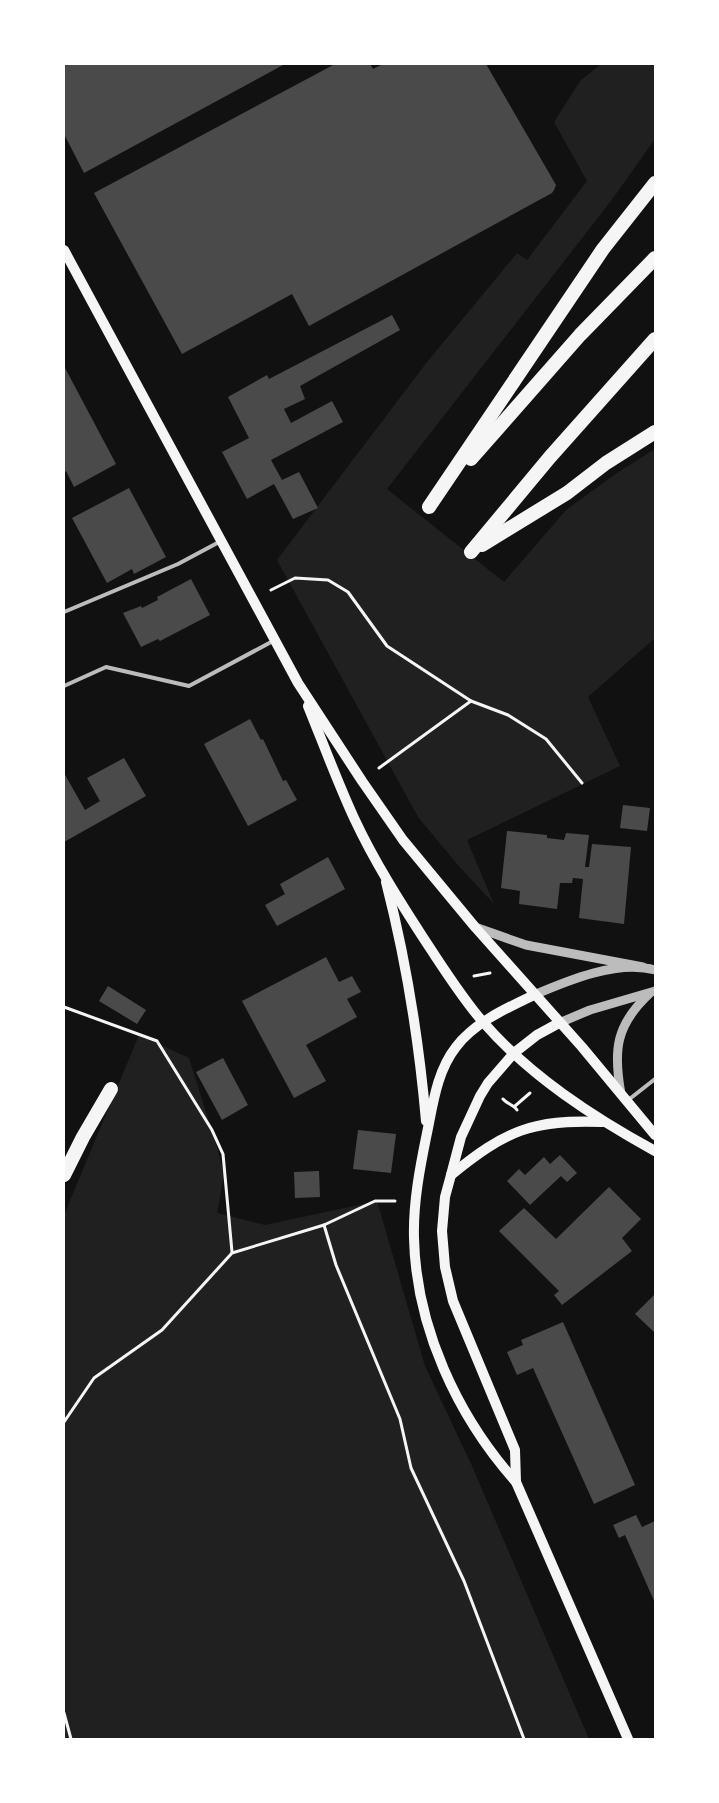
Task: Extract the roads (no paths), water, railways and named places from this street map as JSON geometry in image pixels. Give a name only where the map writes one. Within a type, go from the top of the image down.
[{"type":"highway","points":[[655,183],[603,249],[430,507],[580,335],[655,258]]},
{"type":"highway","points":[[655,339],[556,450],[471,552],[567,493],[606,463],[655,432]]},
{"type":"highway","points":[[64,1175],[83,1136],[111,1089]]},
{"type":"main road","points":[[64,250],[298,683],[362,780],[403,840],[475,927],[582,1047],[655,1135]]},
{"type":"main road","points":[[298,683],[354,818],[383,871],[451,980],[483,1022],[545,1080],[603,1122],[655,1151]]},
{"type":"main road","points":[[383,871],[410,996],[423,1083],[427,1132]]},
{"type":"main road","points":[[534,995],[483,1022],[456,1047],[445,1064],[437,1088],[427,1132],[416,1202],[414,1239],[418,1279],[427,1324],[462,1408],[495,1459],[516,1482],[628,1739]]},
{"type":"main road","points":[[516,1482],[515,1450],[453,1301],[445,1267],[442,1231],[445,1197],[461,1137],[488,1083],[514,1053],[537,1035],[559,1023]]},
{"type":"main road","points":[[451,1175],[484,1149],[526,1128],[566,1121],[603,1122]]},
{"type":"street","points":[[475,927],[526,945],[655,970]]},
{"type":"street","points":[[534,995],[567,981],[598,973],[643,967]]},
{"type":"street","points":[[559,1023],[597,1007],[627,998],[653,995]]},
{"type":"street","points":[[624,1097],[617,1074],[616,1054],[620,1035],[627,1020],[637,1006],[653,995]]},
{"type":"lane","points":[[64,612],[178,564],[221,541]]},
{"type":"lane","points":[[64,686],[106,667],[188,686],[274,640]]},
{"type":"lane","points":[[624,1097],[655,1079]]}]
